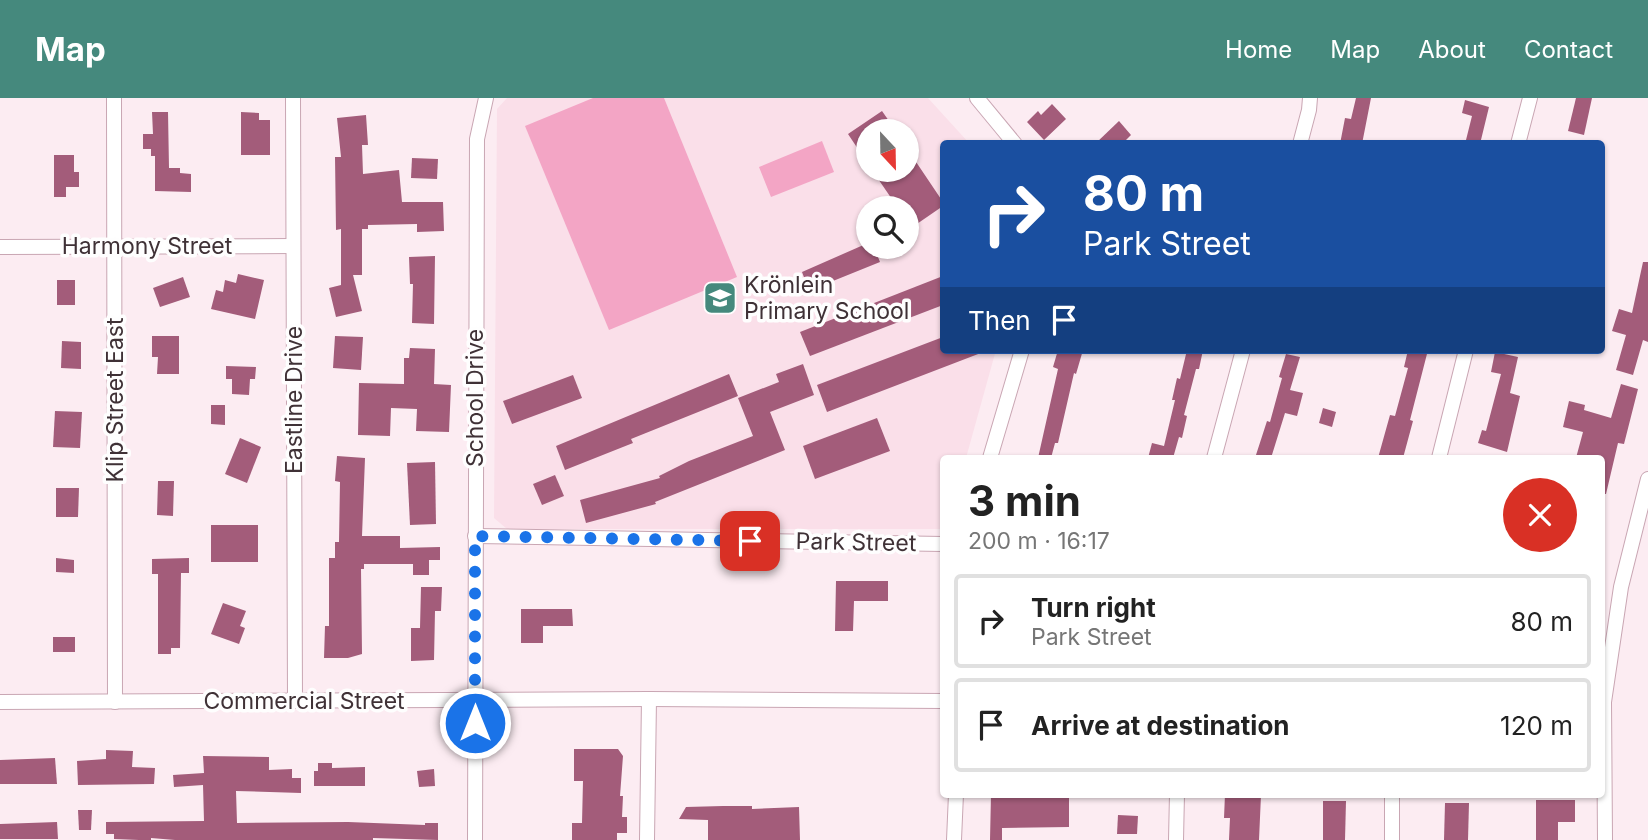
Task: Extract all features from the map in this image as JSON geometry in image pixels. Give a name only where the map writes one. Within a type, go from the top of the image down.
[{"type":"street","name":"Klip Street East","points":[[114,98],[116,702]]},
{"type":"street","name":"Eastline Drive","points":[[293,98],[295,701]]},
{"type":"street","name":"School Drive","points":[[475,840],[477,139],[486,98]]},
{"type":"street","points":[[1301,140],[1310,98]]},
{"type":"street","points":[[1519,140],[1530,98]]},
{"type":"street","points":[[986,101],[1012,140]]},
{"type":"street","name":"Harmony Street","points":[[0,247],[293,246]]},
{"type":"street","points":[[991,455],[1021,354]]},
{"type":"street","points":[[1215,455],[1242,354]]},
{"type":"street","points":[[1440,455],[1465,354]]},
{"type":"street","points":[[1605,684],[1621,587],[1648,479]]},
{"type":"street","name":"Park Street","points":[[475,536],[940,544]]},
{"type":"street","points":[[647,840],[649,699]]},
{"type":"street","name":"Commercial Street","points":[[0,702],[649,699],[940,701]]},
{"type":"street","points":[[954,840],[956,798]]},
{"type":"street","points":[[1176,840],[1177,798]]},
{"type":"street","points":[[1392,798],[1392,840]]},
{"type":"street","points":[[1604,798],[1605,840]]},
{"type":"shaded area","name":"Krönlein Primary School","points":[[507,98],[928,98],[966,140],[940,140],[940,354],[995,354],[967,455],[940,455],[940,529],[507,529],[494,518],[497,109]]},
{"type":"shaded area","points":[[593,98],[664,98],[737,277],[609,330],[525,126]]},
{"type":"shaded area","points":[[822,141],[834,172],[771,197],[759,167]]},
{"type":"building","points":[[1356,98],[1371,98],[1363,140],[1341,140],[1345,118],[1351,119]]},
{"type":"building","points":[[1576,98],[1592,98],[1584,135],[1568,131]]},
{"type":"building","points":[[1465,100],[1489,107],[1481,140],[1466,140],[1472,116],[1462,113]]},
{"type":"building","points":[[1052,104],[1066,119],[1044,140],[1027,122],[1038,111],[1041,115]]},
{"type":"building","points":[[882,111],[888,119],[870,119]]},
{"type":"building","points":[[152,112],[168,112],[169,168],[180,168],[180,173],[191,174],[191,192],[155,191],[155,156],[151,156],[151,149],[143,149],[143,134],[153,134]]},
{"type":"building","points":[[241,112],[259,113],[259,120],[270,120],[270,155],[241,155]]},
{"type":"building","points":[[366,115],[368,145],[362,145],[363,174],[399,170],[402,202],[443,202],[444,231],[417,232],[417,224],[368,225],[368,229],[362,229],[362,275],[353,275],[362,311],[336,317],[329,288],[341,285],[341,229],[336,230],[335,157],[341,157],[337,118]]},
{"type":"building","points":[[1119,121],[1131,135],[1126,140],[1099,140]]},
{"type":"building","points":[[856,129],[856,146],[848,134]]},
{"type":"building","points":[[54,155],[74,155],[74,172],[79,172],[79,187],[66,187],[66,197],[54,197]]},
{"type":"building","points":[[412,158],[438,159],[437,179],[411,178]]},
{"type":"building","points":[[919,166],[940,198],[940,208],[919,222],[919,196],[890,196],[880,182],[919,182]]},
{"type":"building","points":[[856,248],[856,259],[879,259],[880,262],[810,293],[802,272]]},
{"type":"building","points":[[435,256],[434,324],[412,323],[413,284],[410,284],[409,257]]},
{"type":"building","points":[[1643,262],[1648,262],[1648,342],[1643,340],[1633,375],[1616,370],[1626,335],[1612,331],[1619,309],[1632,313]]},
{"type":"building","points":[[238,274],[264,280],[255,319],[211,309],[216,290],[223,292],[225,280],[236,283]]},
{"type":"building","points":[[183,277],[190,297],[160,307],[153,288]]},
{"type":"building","points":[[940,277],[940,306],[810,356],[800,332]]},
{"type":"building","points":[[57,280],[75,280],[75,305],[57,305]]},
{"type":"building","points":[[152,336],[179,336],[179,374],[157,374],[158,357],[152,357]]},
{"type":"building","points":[[335,336],[363,337],[361,370],[333,368]]},
{"type":"building","points":[[940,338],[940,354],[978,354],[827,412],[817,385]]},
{"type":"building","points":[[62,341],[81,342],[81,369],[61,368]]},
{"type":"building","points":[[410,348],[435,349],[434,384],[451,385],[449,432],[416,431],[417,409],[391,408],[390,436],[358,435],[359,383],[404,384],[404,358],[409,358]]},
{"type":"building","points":[[1057,354],[1082,354],[1076,374],[1074,373],[1058,443],[1055,443],[1052,455],[1039,455],[1058,369],[1053,367]]},
{"type":"building","points":[[1186,354],[1202,354],[1184,415],[1187,416],[1182,438],[1179,437],[1174,455],[1149,455],[1152,443],[1164,446],[1175,400],[1172,400],[1177,378],[1180,379]]},
{"type":"building","points":[[1286,354],[1300,357],[1290,390],[1303,393],[1297,416],[1285,413],[1272,455],[1256,455],[1267,421],[1270,422],[1282,378],[1279,377]]},
{"type":"building","points":[[1407,354],[1427,354],[1404,455],[1379,455],[1390,415],[1395,416],[1408,368],[1404,367]]},
{"type":"building","points":[[1495,354],[1518,357],[1510,393],[1520,396],[1507,452],[1478,443],[1482,430],[1486,431],[1501,374],[1491,372]]},
{"type":"building","points":[[803,364],[814,395],[770,412],[785,450],[655,502],[656,504],[586,523],[580,500],[660,478],[659,476],[689,461],[753,436],[738,398],[779,382],[776,374]]},
{"type":"building","points":[[226,366],[256,367],[255,379],[250,379],[249,395],[232,394],[232,379],[226,379]]},
{"type":"building","points":[[729,374],[738,396],[631,439],[633,443],[565,470],[556,446]]},
{"type":"building","points":[[573,375],[582,398],[512,424],[503,401]]},
{"type":"building","points":[[1621,384],[1638,389],[1624,444],[1618,443],[1605,494],[1605,455],[1577,455],[1583,432],[1563,427],[1569,401],[1585,405],[1584,410],[1611,418]]},
{"type":"building","points":[[211,405],[225,405],[225,425],[211,424]]},
{"type":"building","points":[[1323,408],[1336,412],[1332,427],[1319,423]]},
{"type":"building","points":[[55,411],[82,412],[80,448],[53,447]]},
{"type":"building","points":[[877,418],[890,451],[815,479],[803,446]]},
{"type":"building","points":[[240,438],[261,447],[247,483],[225,474]]},
{"type":"building","points":[[337,456],[365,458],[362,536],[400,536],[400,548],[440,547],[440,560],[429,560],[429,575],[413,575],[413,564],[364,564],[364,569],[361,569],[362,654],[348,658],[324,658],[325,626],[329,626],[329,558],[335,558],[335,542],[339,542],[340,482],[335,481]]},
{"type":"building","points":[[435,462],[436,524],[410,525],[407,463]]},
{"type":"building","points":[[555,475],[564,496],[542,505],[533,484]]},
{"type":"building","points":[[158,481],[174,481],[173,516],[157,515]]},
{"type":"building","points":[[56,488],[79,488],[78,517],[56,517]]},
{"type":"building","points":[[211,525],[258,525],[258,562],[211,562]]},
{"type":"building","points":[[56,558],[74,560],[74,573],[56,572]]},
{"type":"building","points":[[189,558],[189,573],[181,573],[180,648],[171,648],[171,654],[158,654],[158,574],[152,574],[152,559]]},
{"type":"building","points":[[836,581],[888,581],[888,601],[854,601],[853,631],[835,631]]},
{"type":"building","points":[[421,587],[442,587],[441,611],[435,611],[434,660],[411,661],[411,628],[420,628]]},
{"type":"building","points":[[223,603],[246,611],[240,626],[245,628],[239,644],[211,634]]},
{"type":"building","points":[[521,609],[572,609],[573,626],[543,626],[543,643],[521,643]]},
{"type":"building","points":[[53,637],[75,637],[75,652],[53,652]]},
{"type":"building","points":[[574,749],[618,749],[623,756],[620,796],[623,796],[622,817],[627,817],[627,833],[617,833],[617,840],[572,840],[572,823],[582,823],[583,781],[574,781]]},
{"type":"building","points":[[106,750],[133,751],[132,767],[155,768],[154,784],[78,785],[77,761],[106,759]]},
{"type":"building","points":[[203,756],[269,757],[269,770],[292,769],[292,778],[301,778],[301,793],[236,791],[237,823],[438,823],[438,840],[139,840],[114,839],[114,834],[106,834],[106,822],[204,821],[203,785],[174,787],[173,775],[204,773]]},
{"type":"building","points":[[55,758],[57,784],[0,784],[0,760]]},
{"type":"building","points":[[318,763],[332,763],[332,768],[365,767],[365,786],[314,786],[314,771],[318,771]]},
{"type":"building","points":[[434,769],[435,786],[419,787],[417,771]]},
{"type":"building","points":[[991,798],[1069,798],[1069,827],[1002,828],[1002,840],[990,840]]},
{"type":"building","points":[[1225,798],[1261,798],[1259,840],[1229,840],[1230,818],[1224,818]]},
{"type":"building","points":[[1536,800],[1575,800],[1575,822],[1558,822],[1558,840],[1536,840]]},
{"type":"building","points":[[1323,801],[1346,801],[1345,840],[1323,840]]},
{"type":"building","points":[[1445,803],[1469,803],[1468,840],[1444,840]]},
{"type":"building","points":[[752,806],[752,809],[799,807],[800,840],[708,840],[708,820],[679,819],[686,807]]},
{"type":"building","points":[[78,810],[92,810],[91,830],[79,830]]},
{"type":"building","points":[[1118,815],[1138,816],[1137,834],[1117,834]]},
{"type":"building","points":[[57,822],[58,839],[0,839],[0,824]]},
{"type":"place","name":"Krönlein Primary School","points":[[720,298]]},
{"type":"route","points":[[475,723],[475,536],[750,541]]}]
